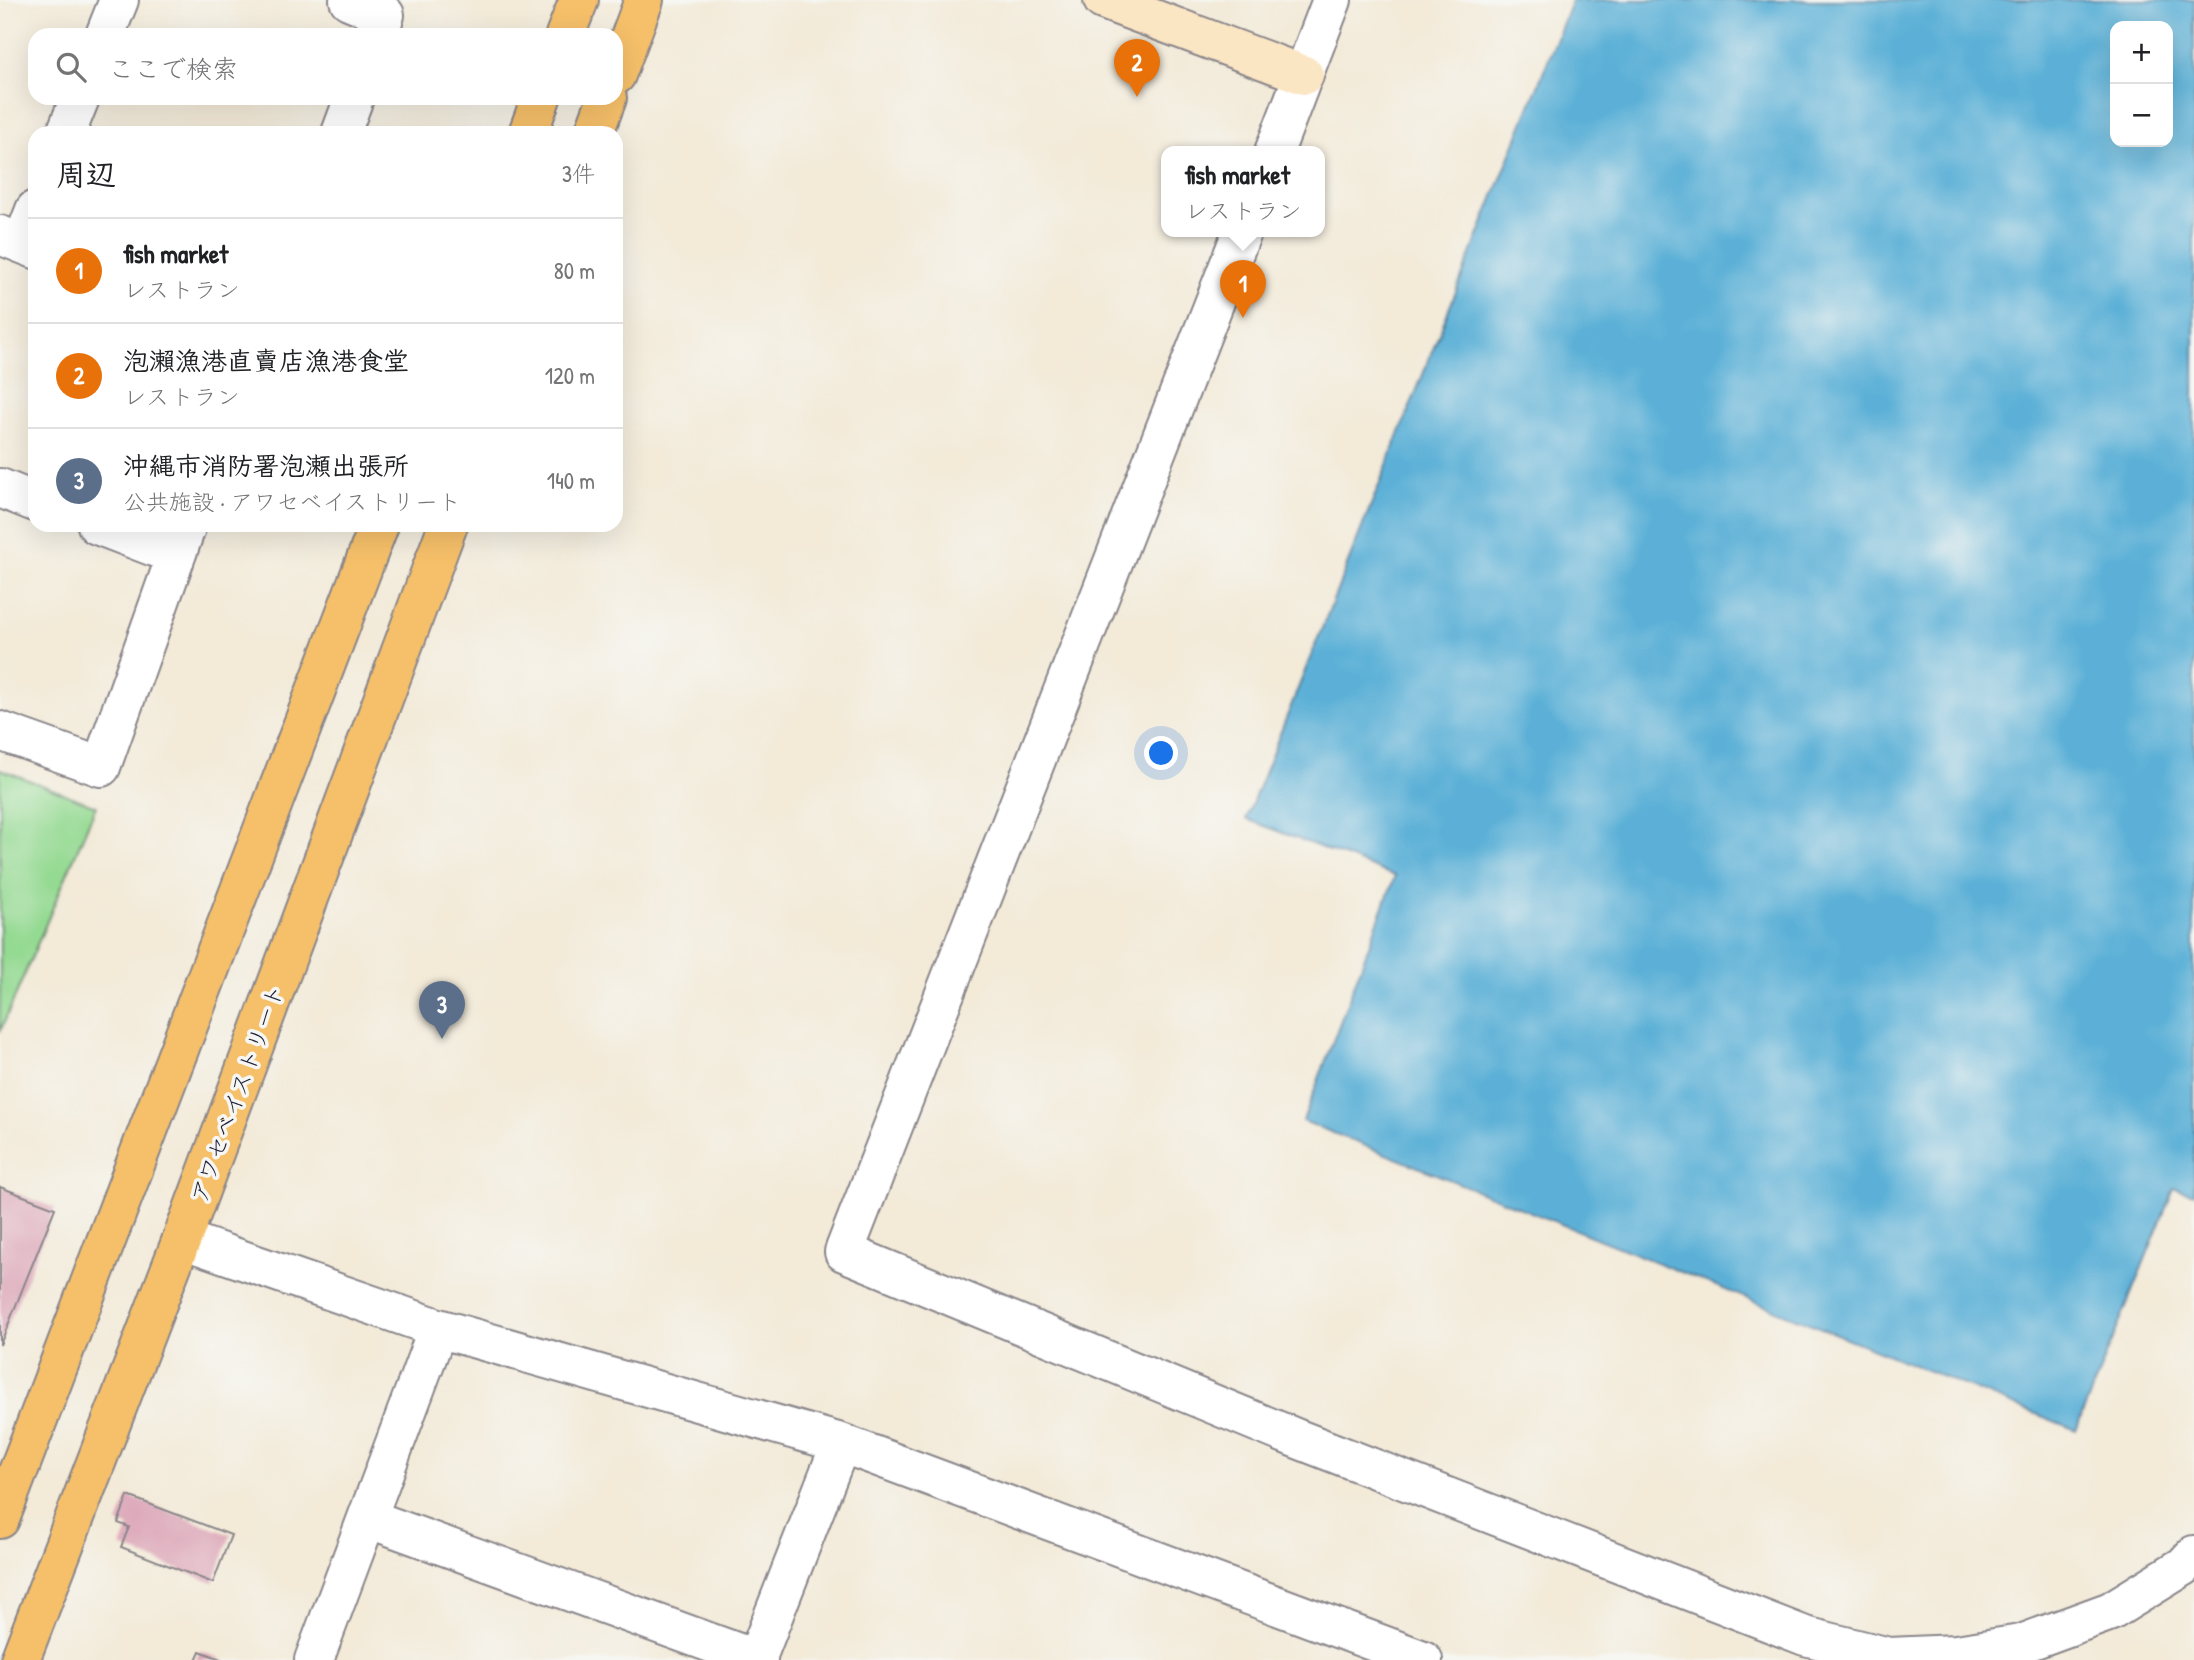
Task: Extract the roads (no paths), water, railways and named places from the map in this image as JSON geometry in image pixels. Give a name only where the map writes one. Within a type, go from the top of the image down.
[{"type":"main road","points":[[568,28],[579,0]]},
{"type":"main road","points":[[623,56],[644,0]]},
{"type":"main road","points":[[531,126],[538,105]]},
{"type":"main road","points":[[597,126],[604,105]]},
{"type":"main road","points":[[0,1519],[376,532]]},
{"type":"main road","name":"アワセベイストリート","points":[[20,1660],[183,1240],[445,532]]},
{"type":"street","points":[[108,28],[119,0]]},
{"type":"street","points":[[349,0],[385,15],[380,28]]},
{"type":"street","points":[[1103,0],[1304,75]]},
{"type":"street","points":[[1276,146],[1332,0]]},
{"type":"street","points":[[69,126],[77,105]]},
{"type":"street","points":[[344,126],[351,105]]},
{"type":"street","points":[[1240,237],[844,1252],[1298,1439],[1792,1631],[1889,1657],[1956,1654],[2021,1644],[2112,1611],[2184,1566],[2194,1556]]},
{"type":"street","points":[[0,488],[28,499]]},
{"type":"street","points":[[0,732],[101,767],[181,540],[136,532]]},
{"type":"street","points":[[183,1240],[438,1328],[841,1443],[1423,1660]]},
{"type":"street","points":[[314,1660],[438,1328]]},
{"type":"street","points":[[368,1518],[757,1660],[841,1443]]},
{"type":"water","points":[[1572,0],[2194,0],[2194,1194],[2174,1188],[2076,1430],[1303,1121],[1395,876],[1246,819]]},
{"type":"place","name":"泡瀨漁港直賣店漁港食堂","points":[[1137,97]]},
{"type":"place","name":"fish market","points":[[1243,318]]},
{"type":"place","name":"沖縄市消防署泡瀬出張所","points":[[442,1039]]}]
